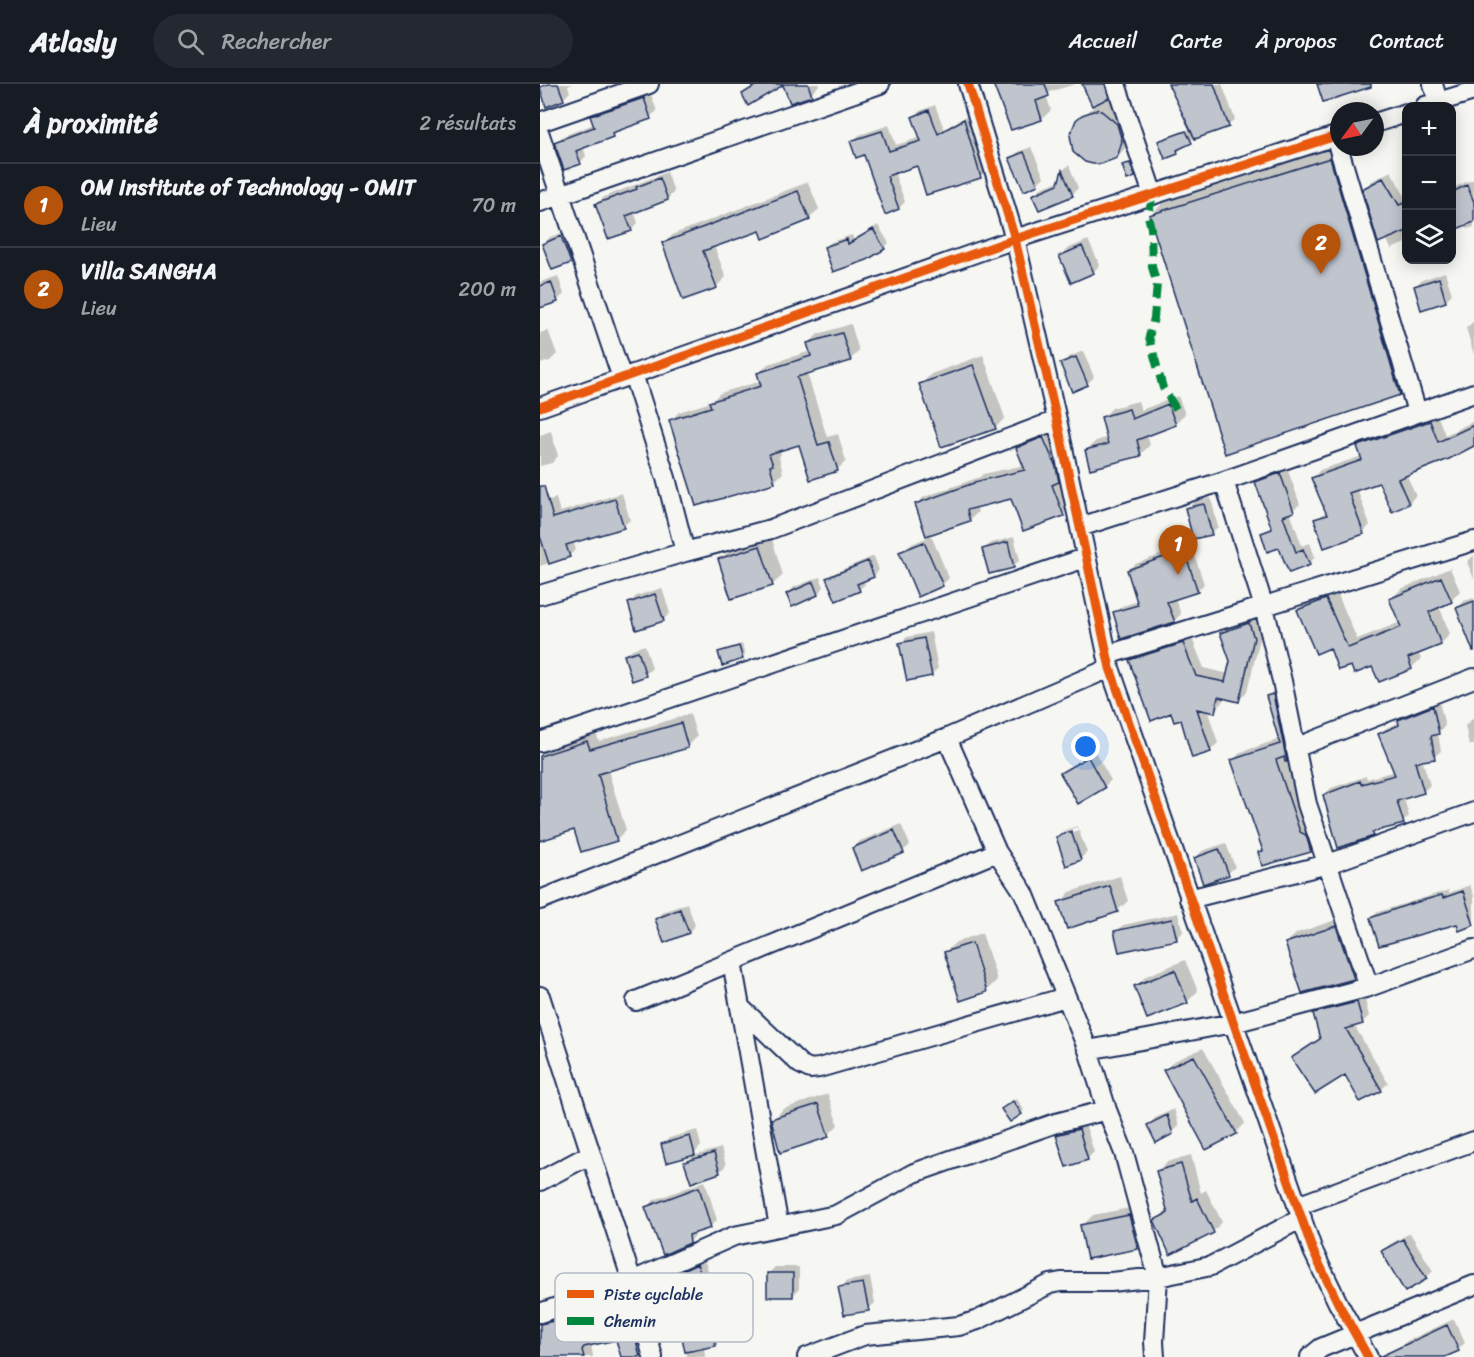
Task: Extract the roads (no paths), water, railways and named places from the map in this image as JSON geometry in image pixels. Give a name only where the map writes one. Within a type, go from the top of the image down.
[{"type":"street","points":[[540,122],[649,84]]},
{"type":"street","points":[[540,202],[880,84]]},
{"type":"street","points":[[968,84],[1015,239],[1057,420],[1108,662],[1313,1251],[1368,1357]]},
{"type":"street","points":[[1116,84],[1153,195]]},
{"type":"street","points":[[1431,102],[1433,84]]},
{"type":"street","points":[[1438,102],[1474,91]]},
{"type":"street","points":[[1384,120],[1402,114]]},
{"type":"street","points":[[540,135],[559,196],[666,478],[686,552]]},
{"type":"street","points":[[540,407],[1015,239],[1330,138]]},
{"type":"street","points":[[1343,156],[1417,412]]},
{"type":"street","points":[[1080,527],[1224,481],[1474,393]]},
{"type":"street","points":[[540,595],[771,529],[1057,420]]},
{"type":"street","points":[[1224,481],[1264,607],[1282,681],[1307,804],[1370,987]]},
{"type":"street","points":[[540,900],[947,738],[1108,662],[1264,607],[1474,541]]},
{"type":"street","points":[[540,742],[1085,558]]},
{"type":"street","points":[[1295,748],[1474,678]]},
{"type":"street","points":[[947,738],[997,852],[1024,893],[1088,1050],[1107,1110],[1124,1153],[1158,1277],[1155,1357]]},
{"type":"street","points":[[1189,899],[1328,864],[1474,812]]},
{"type":"street","points":[[636,1001],[997,852]]},
{"type":"street","points":[[1088,1050],[1233,1023],[1370,987],[1474,949]]},
{"type":"street","points":[[732,962],[779,1227]]},
{"type":"street","points":[[540,996],[629,1273]]},
{"type":"street","points":[[740,1007],[800,1064],[810,1069],[1066,997]]},
{"type":"street","points":[[650,1273],[725,1239],[836,1215],[914,1173],[1056,1122],[1107,1110]]},
{"type":"street","points":[[807,1357],[865,1335],[959,1326],[978,1320],[1050,1284],[1112,1282],[1158,1277],[1211,1266],[1300,1212],[1474,1141]]},
{"type":"street","points":[[540,1180],[591,1154]]},
{"type":"street","points":[[1310,1357],[1321,1348],[1474,1285]]},
{"type":"street","points":[[540,1313],[555,1308]]},
{"type":"street","points":[[649,1342],[653,1357]]},
{"type":"place","name":"Villa SANGHA","points":[[1321,274]]},
{"type":"place","name":"OM Institute of Technology - OMIT","points":[[1178,575]]}]
